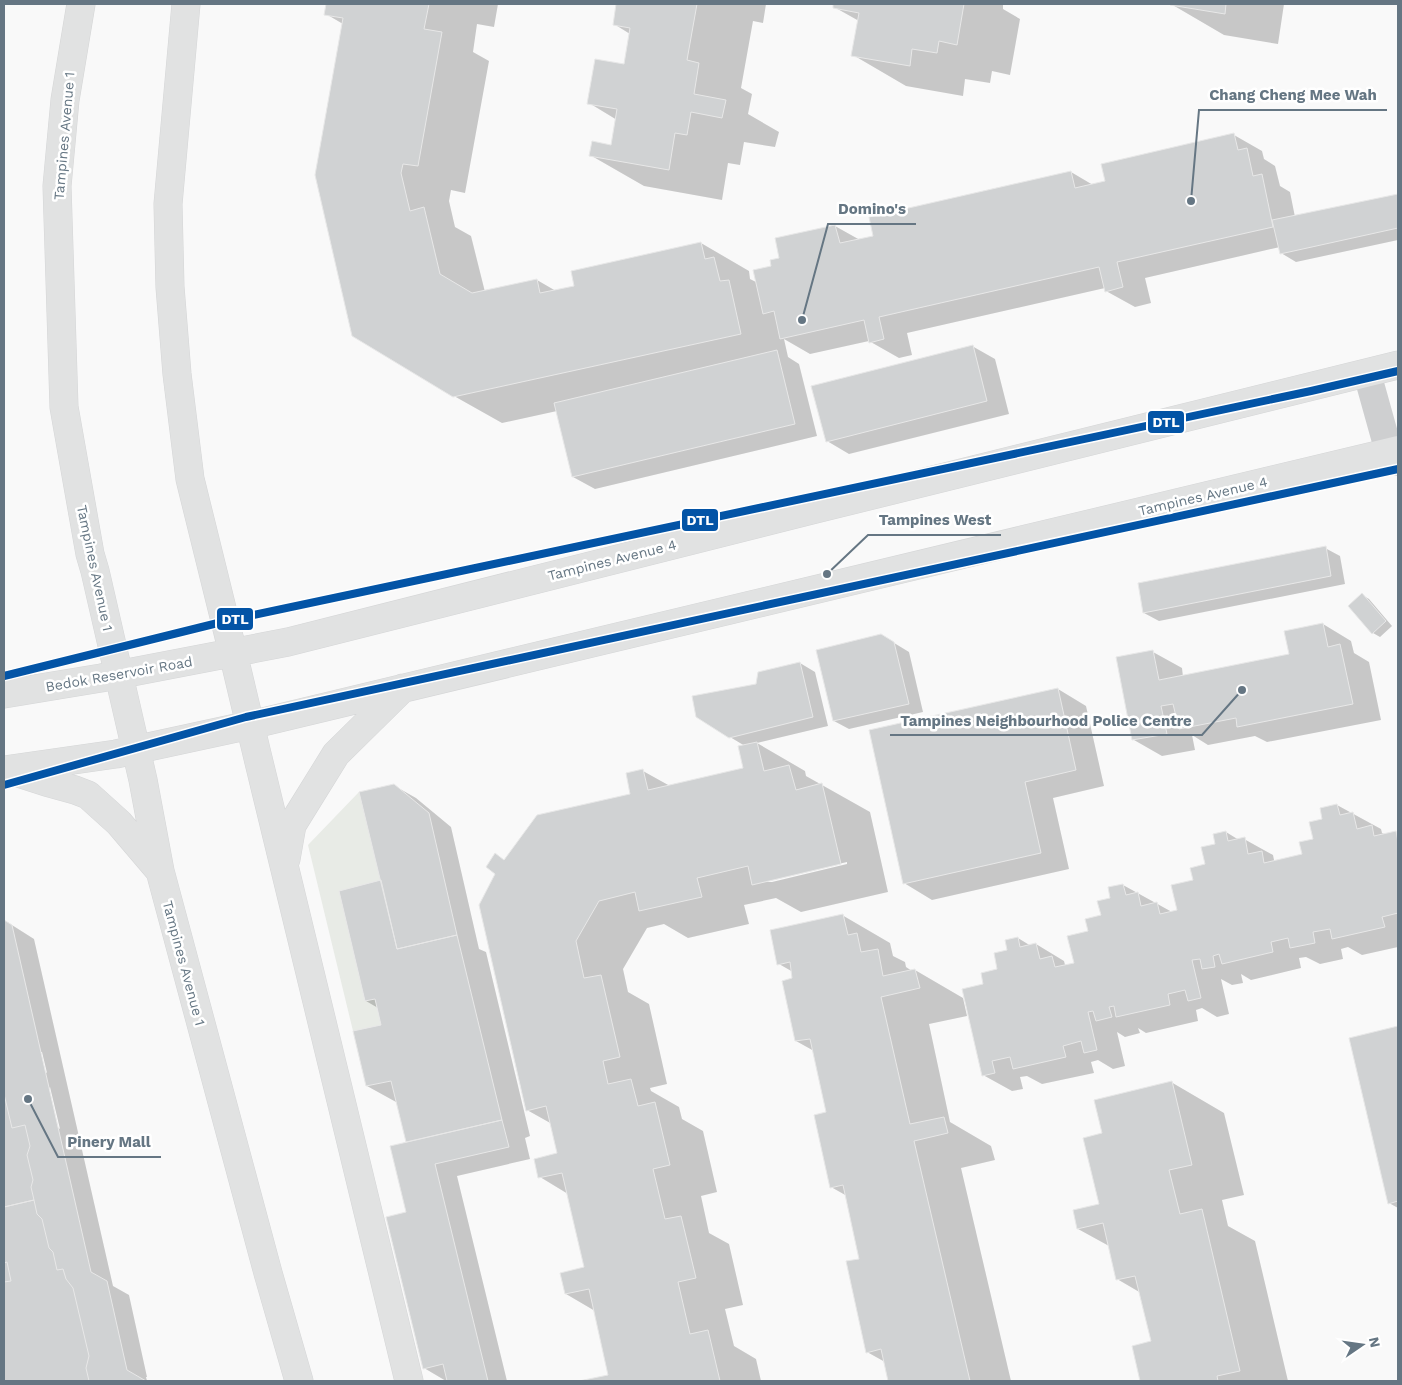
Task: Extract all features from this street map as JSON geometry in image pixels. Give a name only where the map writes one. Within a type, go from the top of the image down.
[{"type":"main road","name":"Tampines Avenue 1","points":[[81,4],[65,100],[56,186],[64,407],[90,554],[143,780],[160,871],[265,1264],[299,1381]]},
{"type":"main road","points":[[186,4],[168,204],[172,316],[190,480],[234,653],[284,868],[409,1381]]},
{"type":"main road","name":"Tampines Avenue 4","points":[[234,653],[288,642],[1398,365]]},
{"type":"main road","name":"Tampines Avenue 4","points":[[250,725],[1395,455]]},
{"type":"main road","name":"Bedok Reservoir Road","points":[[4,694],[234,653]]},
{"type":"main road","points":[[284,868],[292,825],[336,754],[403,688]]},
{"type":"main road","points":[[6,770],[116,754],[250,725]]},
{"type":"main road","points":[[6,770],[88,795],[119,823],[160,871]]},
{"type":"street","points":[[1367,373],[1395,455]]},
{"type":"shaded area","points":[[359,792],[381,880],[339,891],[365,1001],[375,999],[381,1025],[353,1031],[308,845]]},
{"type":"building","points":[[326,4],[429,4],[424,29],[442,32],[418,166],[403,164],[401,173],[410,211],[424,207],[440,274],[472,293],[537,279],[540,293],[574,286],[571,271],[701,242],[705,259],[714,257],[720,281],[729,280],[741,334],[453,397],[352,336],[315,175],[343,18],[324,15]]},
{"type":"building","points":[[616,4],[697,4],[687,60],[699,63],[694,94],[726,100],[722,118],[691,112],[687,135],[675,133],[669,170],[589,156],[592,141],[611,145],[617,109],[587,104],[595,59],[624,64],[630,28],[613,25]]},
{"type":"building","points":[[833,4],[964,4],[957,45],[939,41],[937,53],[912,49],[910,66],[851,56],[859,13],[833,8]]},
{"type":"building","points":[[1170,4],[1226,4],[1225,14]]},
{"type":"building","points":[[1234,133],[1238,150],[1247,148],[1253,176],[1262,174],[1273,227],[1117,262],[1123,287],[1105,292],[1099,267],[879,317],[884,339],[869,343],[864,320],[780,339],[774,311],[763,314],[753,270],[771,266],[770,260],[779,258],[775,238],[835,225],[840,243],[873,236],[869,217],[1071,171],[1075,188],[1105,181],[1101,164]]},
{"type":"building","points":[[1398,194],[1398,228],[1280,254],[1272,220]]},
{"type":"building","points":[[973,345],[987,401],[826,442],[811,386]]},
{"type":"building","points":[[777,350],[795,424],[572,477],[554,403]]},
{"type":"building","points":[[1326,546],[1331,576],[1143,613],[1138,583]]},
{"type":"building","points":[[1362,593],[1386,621],[1372,634],[1348,606]]},
{"type":"building","points":[[1323,623],[1328,647],[1340,644],[1353,704],[1237,727],[1236,718],[1179,729],[1173,704],[1161,706],[1167,734],[1132,740],[1116,657],[1153,650],[1159,680],[1289,654],[1284,631]]},
{"type":"building","points":[[881,634],[894,642],[909,704],[833,721],[816,650]]},
{"type":"building","points":[[800,662],[813,717],[729,738],[696,717],[692,696],[756,684],[758,672]]},
{"type":"building","points":[[1058,688],[1076,770],[1025,782],[1041,853],[903,884],[869,730]]},
{"type":"building","points":[[757,742],[764,771],[789,765],[796,790],[822,783],[841,864],[752,885],[748,866],[697,878],[702,897],[639,911],[635,892],[599,901],[576,941],[584,978],[601,975],[620,1057],[603,1061],[608,1084],[631,1079],[638,1106],[655,1102],[670,1165],[653,1169],[665,1219],[681,1216],[696,1278],[678,1282],[690,1334],[708,1330],[720,1381],[579,1381],[608,1375],[589,1289],[565,1294],[560,1273],[584,1267],[562,1173],[538,1178],[534,1159],[557,1153],[546,1106],[526,1111],[479,905],[495,874],[486,867],[495,853],[504,860],[537,815],[630,794],[626,773],[643,769],[648,790],[743,768],[738,746]]},
{"type":"building","points":[[394,784],[429,813],[457,935],[397,949],[359,792]]},
{"type":"building","points":[[1337,804],[1340,815],[1353,812],[1357,829],[1372,825],[1374,836],[1396,831],[1398,842],[1398,913],[1382,917],[1385,927],[1332,939],[1330,929],[1313,932],[1315,943],[1290,948],[1288,938],[1271,942],[1273,952],[1222,964],[1219,954],[1213,956],[1215,967],[1202,969],[1200,959],[1192,960],[1201,998],[1188,1001],[1185,990],[1168,994],[1170,1005],[1116,1017],[1114,1006],[1109,1007],[1112,1017],[1096,1021],[1093,1011],[1088,1012],[1097,1050],[1084,1053],[1081,1041],[1063,1046],[1066,1057],[1013,1069],[1010,1057],[992,1061],[995,1073],[982,1076],[962,989],[983,984],[981,973],[997,969],[994,953],[1007,950],[1005,940],[1018,937],[1020,947],[1036,943],[1040,959],[1052,956],[1055,967],[1074,963],[1067,936],[1088,931],[1085,919],[1101,915],[1097,901],[1110,898],[1108,887],[1123,884],[1126,895],[1138,892],[1141,906],[1157,902],[1160,914],[1177,910],[1171,885],[1193,880],[1190,868],[1205,864],[1201,847],[1215,844],[1213,834],[1226,831],[1228,841],[1245,837],[1248,854],[1262,851],[1264,863],[1302,854],[1299,842],[1313,839],[1309,822],[1322,819],[1320,808]]},
{"type":"building","points":[[381,880],[397,949],[457,935],[502,1120],[406,1142],[391,1081],[366,1086],[353,1031],[381,1025],[375,999],[365,1001],[339,891]]},
{"type":"building","points":[[843,914],[848,935],[857,933],[861,952],[878,949],[883,976],[915,969],[920,988],[881,997],[910,1124],[944,1117],[948,1133],[914,1141],[970,1381],[888,1381],[881,1349],[866,1353],[846,1261],[859,1259],[843,1185],[830,1188],[814,1115],[826,1112],[810,1039],[795,1041],[782,981],[792,978],[790,962],[777,965],[770,930]]},
{"type":"building","points":[[4,920],[12,925],[91,1272],[107,1281],[127,1370],[146,1381],[4,1381]]},
{"type":"building","points":[[1398,1026],[1398,1201],[1388,1204],[1349,1038]]},
{"type":"building","points":[[1172,1081],[1192,1165],[1169,1170],[1180,1214],[1202,1209],[1240,1371],[1217,1376],[1218,1381],[1140,1381],[1132,1346],[1151,1341],[1135,1276],[1116,1280],[1103,1223],[1077,1229],[1073,1210],[1099,1204],[1083,1138],[1102,1133],[1094,1100]]},
{"type":"building","points":[[4,1094],[12,1128],[25,1125],[30,1146],[27,1155],[33,1180],[31,1187],[34,1200],[4,1207]]},
{"type":"building","points":[[502,1120],[509,1147],[435,1164],[488,1381],[447,1381],[443,1364],[423,1369],[386,1217],[406,1212],[390,1146]]},
{"type":"building","points":[[34,1200],[37,1214],[42,1219],[49,1248],[53,1252],[57,1270],[63,1269],[66,1279],[73,1288],[89,1356],[86,1368],[89,1381],[4,1381],[4,1282],[11,1281],[7,1262],[4,1263],[4,1207]]},
{"type":"transit line","name":"DTL","points":[[4,676],[230,620],[1398,371]]},
{"type":"transit line","name":"DTL","points":[[4,785],[246,717],[1398,469]]},
{"type":"place","name":"Chang Cheng Mee Wah","points":[[1191,201]]},
{"type":"place","name":"Domino's","points":[[802,320]]},
{"type":"place","name":"Tampines West","points":[[827,574]]},
{"type":"place","name":"Tampines Neighbourhood Police Centre","points":[[1242,690]]},
{"type":"place","name":"Pinery Mall","points":[[28,1099]]}]
